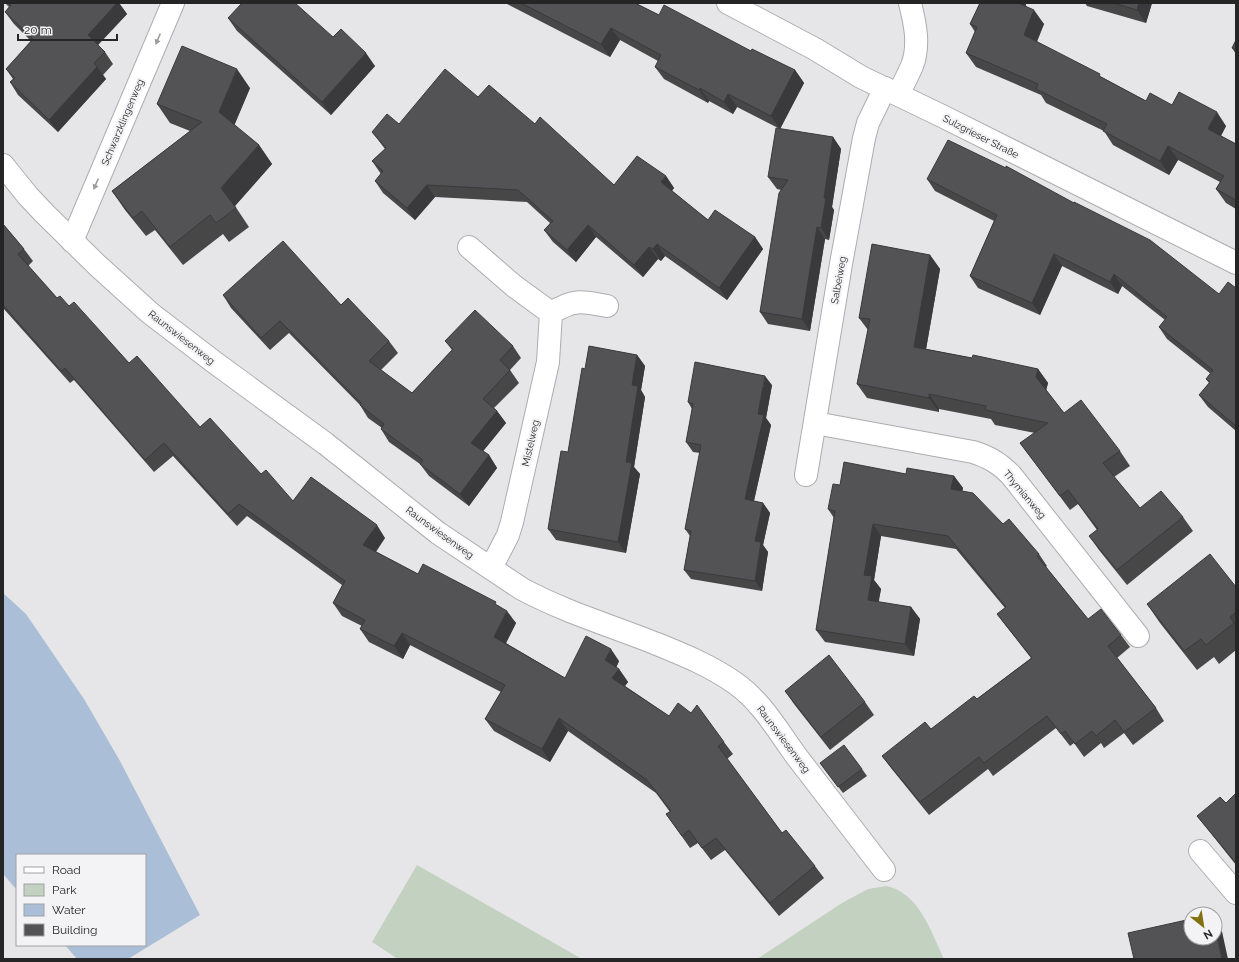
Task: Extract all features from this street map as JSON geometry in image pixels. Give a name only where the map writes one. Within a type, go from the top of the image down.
[{"type":"street","name":"Schwarzklingenweg","points":[[72,241],[173,3]]},
{"type":"street","name":"Sulzgrieser Straße","points":[[728,3],[815,49],[847,69],[1236,263]]},
{"type":"street","name":"Salbeiweg","points":[[806,475],[838,280],[864,138],[868,123],[891,91],[912,66],[916,49],[915,26],[910,3]]},
{"type":"street","name":"Raunswiesenweg","points":[[3,165],[28,196],[72,241],[127,292],[183,339],[326,444],[438,534],[535,596],[562,608],[678,652],[700,662],[735,683],[761,706],[801,762],[884,870]]},
{"type":"street","points":[[469,247],[514,286],[551,313],[563,306],[576,302],[607,306]]},
{"type":"street","name":"Mistelweg","points":[[491,568],[508,535],[512,522],[548,362],[551,313]]},
{"type":"street","name":"Thymianweg","points":[[815,423],[973,452],[998,463],[1011,475],[1138,636]]},
{"type":"street","points":[[1200,851],[1236,893]]},
{"type":"green space","points":[[417,865],[582,959],[398,959],[372,942]]},
{"type":"green space","points":[[886,886],[907,896],[915,905],[929,926],[944,959],[757,959],[842,903],[868,889]]},
{"type":"water","points":[[3,593],[26,614],[84,699],[120,761],[200,915],[128,959],[77,959],[66,946],[146,946],[146,854],[16,854],[16,889],[3,874]]},
{"type":"building","points":[[9,3],[117,3],[88,35],[105,52],[94,63],[97,67],[49,120],[10,82],[15,78],[6,69],[33,39],[5,12],[11,5]]},
{"type":"building","points":[[242,3],[295,3],[333,37],[341,29],[366,53],[322,102],[228,18]]},
{"type":"building","points":[[521,3],[635,3],[659,15],[664,5],[751,51],[752,49],[795,70],[771,116],[728,94],[724,102],[700,88],[699,90],[655,67],[661,55],[611,28],[601,44]]},
{"type":"building","points":[[980,3],[1018,3],[1034,10],[1024,35],[1100,74],[1099,76],[1146,101],[1150,93],[1172,105],[1179,92],[1217,112],[1208,129],[1236,144],[1236,200],[1216,189],[1224,176],[1168,146],[1160,161],[1103,131],[1107,124],[1036,89],[1038,84],[966,53],[977,27],[970,24]]},
{"type":"building","points":[[1113,3],[1139,3],[1137,10]]},
{"type":"building","points":[[1236,40],[1236,50],[1232,48]]},
{"type":"building","points":[[182,46],[237,69],[219,112],[259,145],[221,188],[236,208],[216,223],[210,215],[170,247],[142,211],[133,218],[112,191],[202,122],[157,104]]},
{"type":"building","points":[[445,69],[478,97],[489,85],[535,124],[540,117],[614,185],[637,156],[666,176],[661,182],[708,220],[715,210],[755,237],[719,288],[657,244],[653,249],[649,247],[634,265],[588,225],[567,250],[544,230],[553,221],[518,190],[427,185],[407,208],[375,181],[383,171],[372,161],[386,148],[372,132],[387,114],[399,124]]},
{"type":"building","points":[[776,128],[833,137],[821,228],[817,227],[802,319],[760,312],[779,193],[788,180],[768,177]]},
{"type":"building","points":[[948,140],[1006,168],[1006,166],[1074,203],[1150,240],[1219,294],[1228,282],[1236,288],[1236,426],[1199,395],[1210,382],[1206,379],[1213,370],[1159,327],[1167,317],[1114,274],[1110,282],[1054,254],[1032,303],[970,276],[997,215],[927,179]]},
{"type":"building","points":[[3,224],[24,249],[18,254],[57,298],[60,296],[69,306],[74,302],[129,363],[137,356],[200,427],[210,418],[261,474],[266,470],[293,501],[311,477],[377,525],[363,545],[418,574],[423,564],[496,602],[495,604],[507,611],[494,637],[565,678],[586,636],[611,649],[605,660],[619,669],[612,678],[669,716],[678,703],[691,713],[697,705],[724,742],[718,746],[782,833],[786,830],[815,866],[770,903],[716,838],[702,848],[689,830],[682,836],[666,814],[671,811],[647,780],[559,718],[542,749],[485,719],[505,685],[402,633],[394,646],[360,629],[365,620],[333,603],[345,581],[239,504],[228,514],[164,443],[145,460],[65,368],[61,371],[3,305]]},
{"type":"building","points":[[283,241],[341,305],[348,298],[389,341],[369,361],[412,393],[453,349],[445,341],[475,310],[513,346],[500,360],[510,370],[483,399],[497,411],[471,443],[489,455],[460,494],[420,464],[423,460],[381,429],[384,424],[360,405],[361,403],[280,321],[261,338],[223,295]]},
{"type":"building","points":[[872,244],[930,255],[914,347],[972,358],[973,355],[1038,369],[1036,377],[1064,413],[1081,400],[1120,451],[1103,463],[1140,508],[1161,491],[1183,517],[1117,570],[1089,536],[1098,529],[1068,490],[1060,496],[1020,443],[1048,423],[985,410],[986,406],[929,394],[929,398],[857,384],[870,319],[859,318]]},
{"type":"building","points":[[589,346],[637,355],[632,385],[638,386],[626,462],[632,463],[618,542],[548,529],[561,451],[568,452],[582,368],[585,369]]},
{"type":"building","points":[[695,362],[765,376],[758,414],[764,415],[745,499],[763,503],[755,541],[761,542],[755,581],[684,570],[691,531],[685,529],[701,445],[686,442],[693,404],[688,402]]},
{"type":"building","points":[[844,462],[906,474],[907,468],[954,476],[951,489],[973,493],[1003,524],[1009,519],[1039,554],[1037,556],[1088,619],[1101,609],[1121,635],[1108,646],[1156,708],[1124,732],[1115,720],[1096,736],[1092,731],[1075,744],[1065,731],[1061,734],[1047,716],[984,763],[979,757],[920,802],[882,756],[925,722],[931,729],[974,696],[977,699],[1032,658],[997,614],[1006,607],[948,536],[873,524],[864,575],[872,576],[868,600],[911,607],[905,644],[816,630],[835,511],[828,509],[833,484],[840,485]]},
{"type":"building","points":[[1210,554],[1236,587],[1236,612],[1230,617],[1234,623],[1206,645],[1201,639],[1184,651],[1147,604]]},
{"type":"building","points":[[829,655],[865,702],[821,737],[785,691]]},
{"type":"building","points":[[844,745],[862,769],[838,787],[820,763]]},
{"type":"building","points":[[1236,793],[1236,863],[1197,816],[1220,797],[1226,803]]},
{"type":"building","points":[[1183,921],[1183,946],[1219,946],[1222,959],[1134,959],[1128,933]]}]
